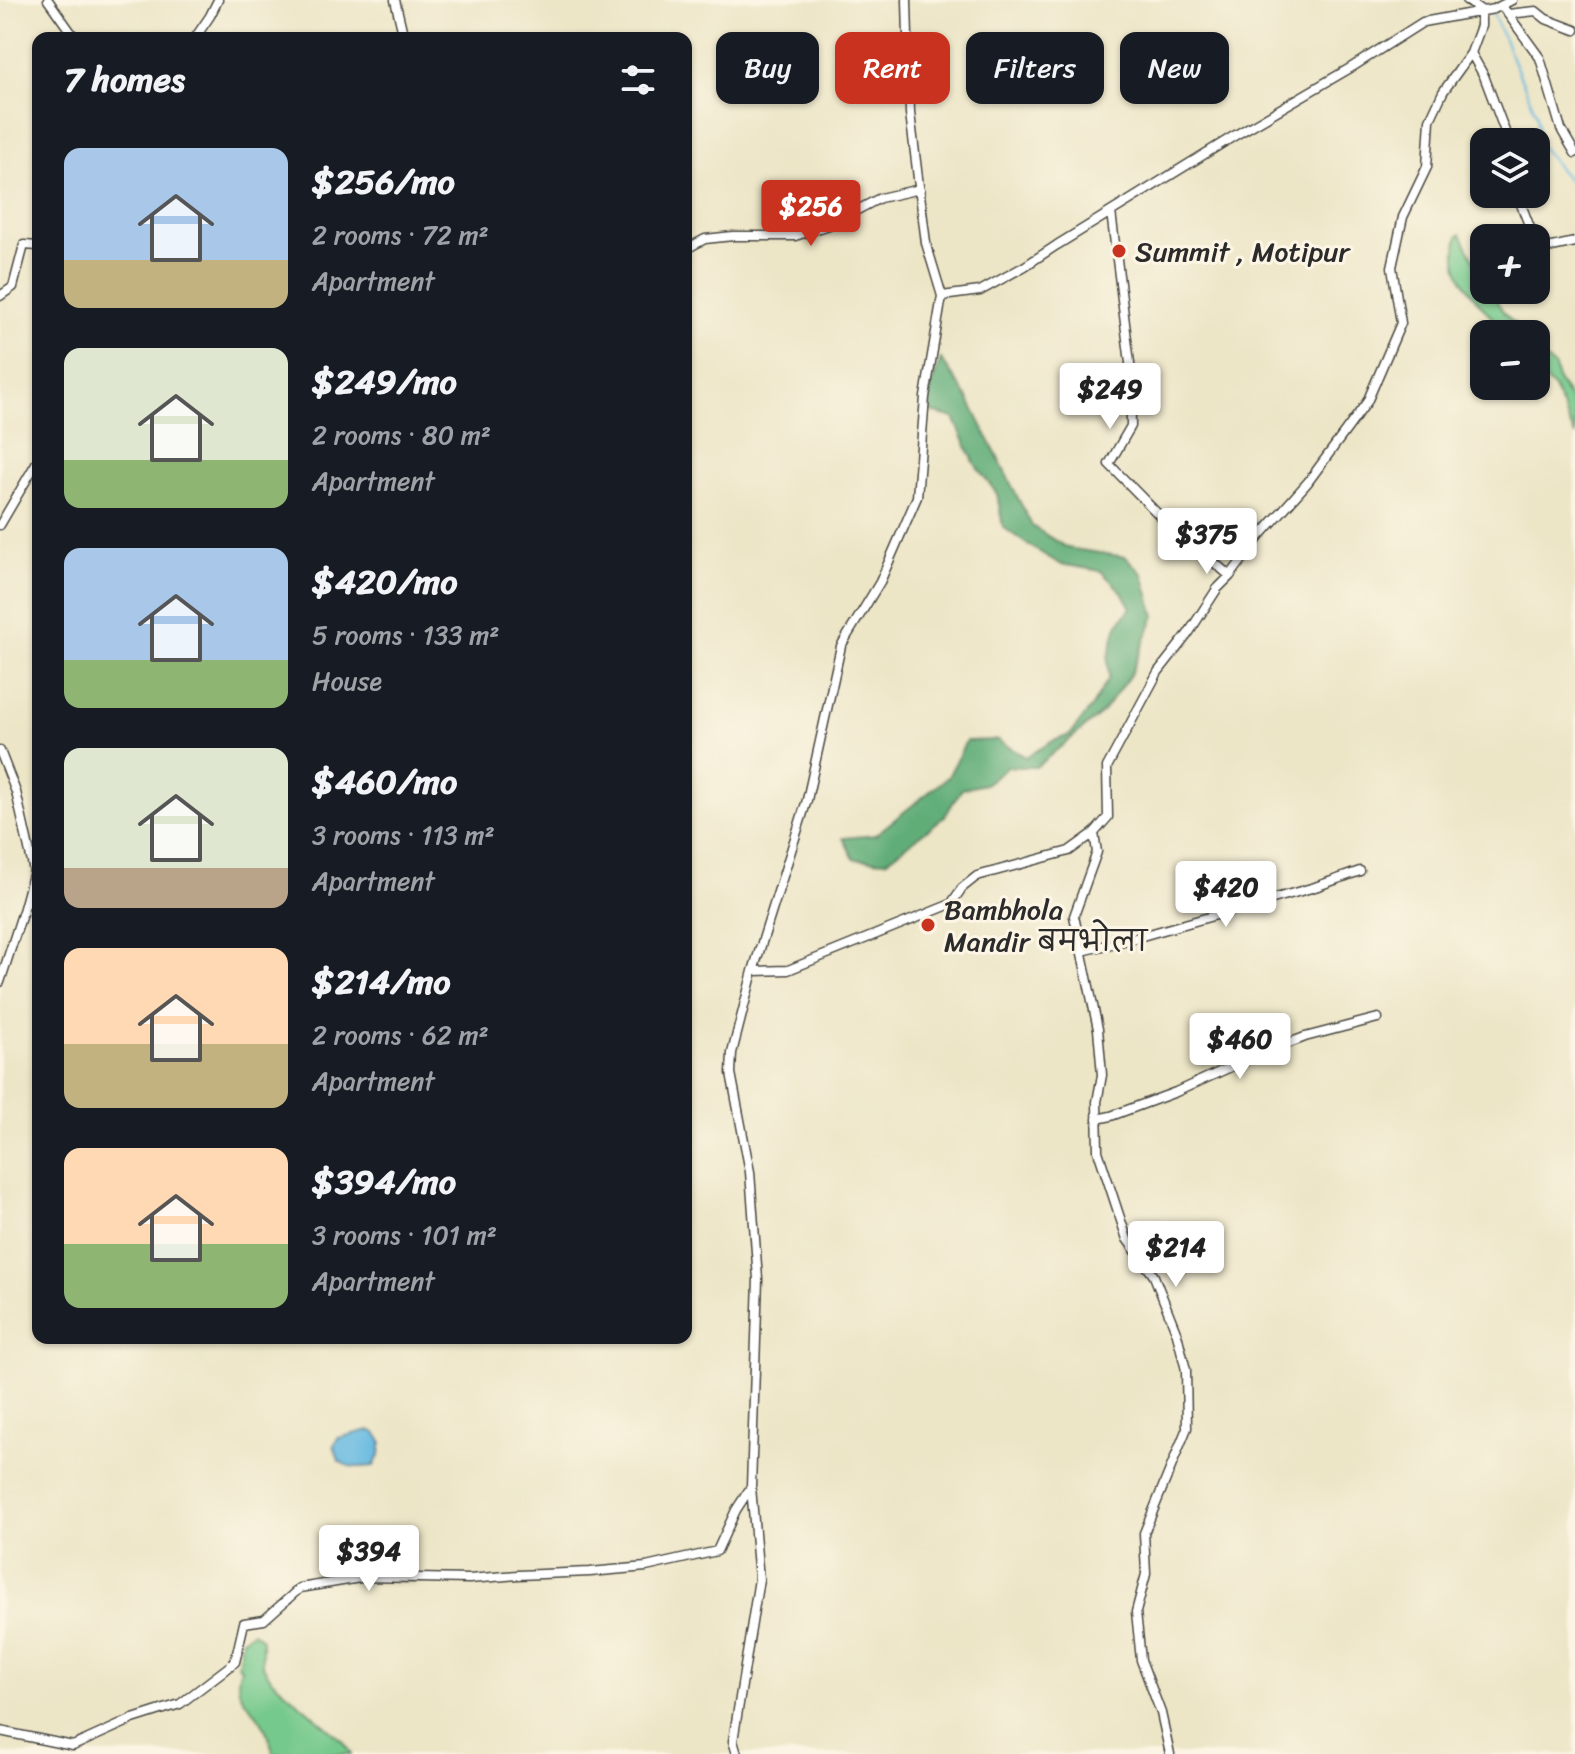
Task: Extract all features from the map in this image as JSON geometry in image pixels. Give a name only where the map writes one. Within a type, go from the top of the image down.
[{"type":"street","points":[[48,0],[71,32]]},
{"type":"street","points":[[199,32],[218,0]]},
{"type":"street","points":[[395,0],[403,32]]},
{"type":"street","points":[[737,1754],[733,1741],[759,1579],[751,1487],[758,1279],[750,1172],[731,1073],[732,1053],[753,971],[807,800],[841,646],[880,582],[917,497],[925,397],[942,296],[926,243],[908,93],[907,0]]},
{"type":"street","points":[[1466,0],[1495,10],[1540,58],[1561,129],[1575,153]]},
{"type":"street","points":[[753,971],[788,970],[951,904],[962,888],[977,876],[1069,851],[1094,833],[1108,817],[1107,767],[1158,672],[1188,634],[1217,589],[1308,482],[1367,402],[1401,323],[1392,267],[1403,217],[1427,167],[1430,120],[1443,92],[1471,53],[1481,26],[1495,10],[1512,0]]},
{"type":"street","points":[[942,296],[980,291],[1025,266],[1423,22],[1495,10],[1536,11],[1546,19],[1575,30]]},
{"type":"street","points":[[1471,53],[1484,76],[1504,128]]},
{"type":"street","points":[[692,246],[705,239],[733,236],[795,236],[829,225],[880,198],[920,189]]},
{"type":"street","points":[[1111,212],[1130,363],[1131,426],[1109,464],[1163,519],[1230,576]]},
{"type":"street","points":[[1550,247],[1575,242]]},
{"type":"street","points":[[0,296],[13,287],[24,245],[32,246]]},
{"type":"street","points":[[0,525],[32,470]]},
{"type":"street","points":[[0,751],[16,792],[32,862]]},
{"type":"street","points":[[1094,833],[1097,852],[1074,916],[1098,1029],[1102,1075],[1097,1102],[1098,1151],[1127,1239],[1154,1276],[1177,1334],[1186,1370],[1187,1428],[1144,1533],[1146,1574],[1136,1612],[1141,1660],[1161,1713],[1170,1754]]},
{"type":"street","points":[[1082,951],[1315,887],[1360,871]]},
{"type":"street","points":[[0,982],[32,886]]},
{"type":"street","points":[[1097,1119],[1176,1092],[1305,1037],[1378,1018]]},
{"type":"street","points":[[0,1731],[73,1746],[133,1719],[180,1704],[235,1662],[244,1623],[264,1620],[300,1588],[366,1577],[469,1579],[590,1572],[646,1567],[717,1551],[736,1510],[751,1487]]},
{"type":"green space","points":[[1461,234],[1470,252],[1470,291],[1457,265],[1458,236]]},
{"type":"green space","points":[[1480,304],[1498,304],[1511,320],[1494,320]]},
{"type":"green space","points":[[941,359],[968,398],[1032,526],[1067,548],[1126,557],[1143,574],[1155,616],[1130,675],[1101,714],[1036,767],[1008,767],[985,784],[962,789],[944,817],[886,861],[854,859],[843,838],[875,835],[948,777],[966,741],[997,740],[1026,757],[1070,735],[1109,678],[1108,658],[1117,625],[1131,608],[1122,592],[1101,571],[1060,564],[1003,527],[997,494],[975,464],[954,418],[931,412],[926,400]]},
{"type":"green space","points":[[1550,363],[1575,405],[1575,436],[1550,384]]},
{"type":"green space","points":[[253,1632],[262,1639],[262,1664],[272,1680],[343,1741],[352,1754],[274,1754],[263,1724],[243,1699],[238,1686],[242,1639]]},
{"type":"water","points":[[369,1430],[382,1441],[374,1466],[352,1466],[339,1461],[334,1445],[338,1438]]},
{"type":"waterway","points":[[1493,14],[1537,115],[1539,144],[1575,188]]},
{"type":"place","name":"Summit , Motipur","points":[[1119,251]]},
{"type":"place","name":"Bambhola Mandir बमभोला","points":[[928,925]]}]
